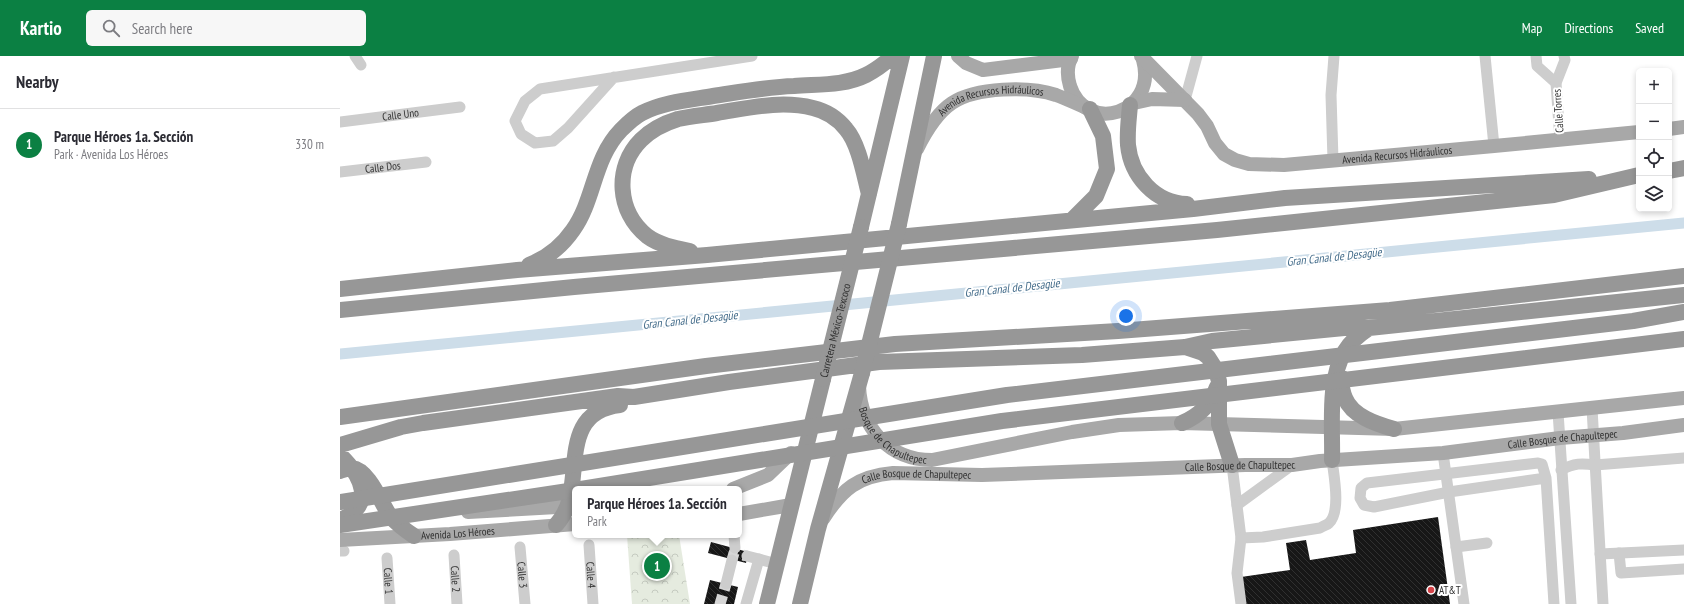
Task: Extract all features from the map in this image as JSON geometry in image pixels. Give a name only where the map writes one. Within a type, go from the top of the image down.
[{"type":"highway","points":[[517,270],[538,262],[564,243],[574,229],[584,208],[603,155],[614,138],[628,123],[642,113],[659,106],[767,88],[846,82],[866,75],[893,56]]},
{"type":"highway","name":"Carretera México-Texcoco","points":[[767,604],[902,56]]},
{"type":"highway","points":[[800,604],[818,529],[861,378],[915,153],[934,56]]},
{"type":"highway","points":[[707,255],[668,246],[648,237],[635,224],[627,211],[622,193],[623,174],[630,154],[642,139],[659,127],[679,119],[773,104],[794,104],[815,108],[833,116],[847,130],[856,148],[869,194]]},
{"type":"highway","points":[[1132,104],[1128,128],[1130,156],[1138,175],[1149,189],[1160,197],[1173,203],[1226,204]]},
{"type":"highway","points":[[1072,220],[1096,196],[1107,169],[1103,136],[1088,109]]},
{"type":"highway","points":[[1672,170],[1684,168]]},
{"type":"highway","points":[[340,289],[517,270],[707,255],[1193,209],[1285,198],[1636,175]]},
{"type":"highway","points":[[340,310],[574,287],[1217,230],[1554,195],[1636,175]]},
{"type":"highway","points":[[340,417],[706,366],[895,344],[1118,331],[1390,310],[1684,276]]},
{"type":"highway","points":[[340,452],[346,443],[401,427],[424,423],[618,396],[634,397],[729,382],[879,362],[1082,355],[1185,347],[1212,341],[1344,328],[1369,328],[1684,295]]},
{"type":"highway","points":[[340,502],[1007,395],[1625,322],[1684,312]]},
{"type":"highway","points":[[1332,460],[1333,398],[1338,366],[1345,350],[1356,337],[1369,328]]},
{"type":"highway","points":[[600,486],[1002,421],[1630,346],[1684,338]]},
{"type":"highway","points":[[1185,347],[1197,350],[1208,357],[1215,368],[1219,381],[1219,424],[1232,466]]},
{"type":"highway","points":[[1338,366],[1344,398],[1350,406],[1376,424],[1394,429]]},
{"type":"highway","points":[[1182,423],[1191,420],[1205,408],[1214,396],[1219,381]]},
{"type":"highway","points":[[556,525],[571,506],[570,497],[577,440],[590,417],[596,411],[622,404],[634,397]]},
{"type":"highway","points":[[340,455],[346,470],[357,476],[363,495],[362,503],[354,514],[340,520]]},
{"type":"highway","points":[[574,457],[579,471],[591,486]]},
{"type":"highway","points":[[346,470],[359,470],[368,478],[391,517],[402,528],[414,536]]},
{"type":"highway","points":[[340,525],[572,490]]},
{"type":"main road","points":[[958,56],[966,62],[983,70],[1072,57],[1068,70],[1069,85],[1078,101],[1088,109]]},
{"type":"main road","name":"Avenida Recursos Hidráulicos","points":[[1142,58],[1198,114],[1207,126],[1215,143],[1224,154],[1235,160],[1249,164],[1269,166],[1636,132]]},
{"type":"main road","points":[[1132,104],[1141,94],[1145,81],[1146,70],[1142,58]]},
{"type":"main road","name":"Avenida Recursos Hidráulicos","points":[[915,153],[926,132],[946,108],[957,100],[971,95],[999,90],[1028,90],[1056,95],[1099,113],[1112,113],[1132,104]]},
{"type":"main road","points":[[1132,104],[1152,99],[1185,100]]},
{"type":"main road","points":[[1672,129],[1684,127]]},
{"type":"main road","name":"Bosque de Chapultepec","points":[[861,378],[861,402],[869,423],[880,438],[897,452],[914,458],[932,460],[1072,432],[1119,425],[1182,423]]},
{"type":"main road","points":[[1182,423],[1394,429],[1684,398]]},
{"type":"main road","name":"Calle Bosque de Chapultepec","points":[[818,529],[834,503],[846,492],[862,479],[879,474],[982,475],[1292,465],[1332,460],[1443,453],[1560,438],[1623,433],[1684,425]]},
{"type":"main road","points":[[740,486],[768,475],[809,436]]},
{"type":"main road","points":[[742,513],[791,505]]},
{"type":"main road","name":"Avenida Los Héroes","points":[[340,520],[571,506]]},
{"type":"main road","name":"Avenida Los Héroes","points":[[341,548],[414,536],[572,524]]},
{"type":"street","points":[[614,77],[568,128],[554,141],[535,143],[521,134],[515,121],[525,101],[540,89],[614,77],[752,56]]},
{"type":"street","points":[[1185,100],[1197,56]]},
{"type":"street","points":[[1333,160],[1331,95],[1334,56]]},
{"type":"street","points":[[1485,56],[1494,146]]},
{"type":"street","name":"Calle Torres","points":[[1536,56],[1537,66],[1556,83]]},
{"type":"street","name":"Calle Torres","points":[[1560,140],[1556,83],[1565,60],[1564,56]]},
{"type":"street","name":"Calle Uno","points":[[340,122],[460,107]]},
{"type":"street","name":"Calle Dos","points":[[340,172],[426,162]]},
{"type":"street","points":[[1592,408],[1603,604]]},
{"type":"street","points":[[1558,412],[1571,604]]},
{"type":"street","points":[[1443,453],[1464,604]]},
{"type":"street","points":[[1561,470],[1572,464],[1583,463],[1595,465],[1684,458]]},
{"type":"street","points":[[1241,538],[1320,528],[1328,523],[1334,516],[1336,492],[1332,460]]},
{"type":"street","points":[[1546,478],[1449,492],[1374,507],[1364,505],[1360,498],[1361,488],[1367,483],[1538,463],[1544,466],[1546,478],[1554,604]]},
{"type":"street","points":[[1237,506],[1292,465]]},
{"type":"street","points":[[1232,466],[1241,538],[1237,573],[1241,604]]},
{"type":"street","points":[[734,538],[735,548]]},
{"type":"street","points":[[1456,547],[1487,543]]},
{"type":"street","name":"Calle 4","points":[[589,545],[593,604]]},
{"type":"street","name":"Calle 3","points":[[520,546],[525,604]]},
{"type":"street","points":[[1600,554],[1684,550]]},
{"type":"street","points":[[1619,553],[1622,573],[1684,569]]},
{"type":"street","name":"Calle 2","points":[[454,554],[457,604]]},
{"type":"street","points":[[747,556],[777,564]]},
{"type":"street","name":"Calle 1","points":[[387,558],[390,604]]},
{"type":"street","points":[[746,604],[759,559]]},
{"type":"street","points":[[726,584],[732,560]]},
{"type":"green space","points":[[627,538],[679,538],[690,604],[632,604]]},
{"type":"building","points":[[1438,517],[1450,604],[1244,604],[1241,577],[1290,570],[1286,543],[1306,540],[1310,560],[1356,553],[1353,530]]},
{"type":"building","points":[[711,542],[748,552],[746,563],[708,553]]},
{"type":"building","points":[[710,580],[738,587],[734,604],[704,604]]},
{"type":"waterway","name":"Gran Canal de Desagüe","points":[[340,354],[1684,223]]},
{"type":"tunnel","points":[[732,560],[734,553],[747,556]]},
{"type":"tunnel","points":[[722,604],[720,604],[726,584]]},
{"type":"place","name":"Parque Héroes 1a. Sección","points":[[657,566]]},
{"type":"place","name":"AT&T","points":[[1431,590]]}]
